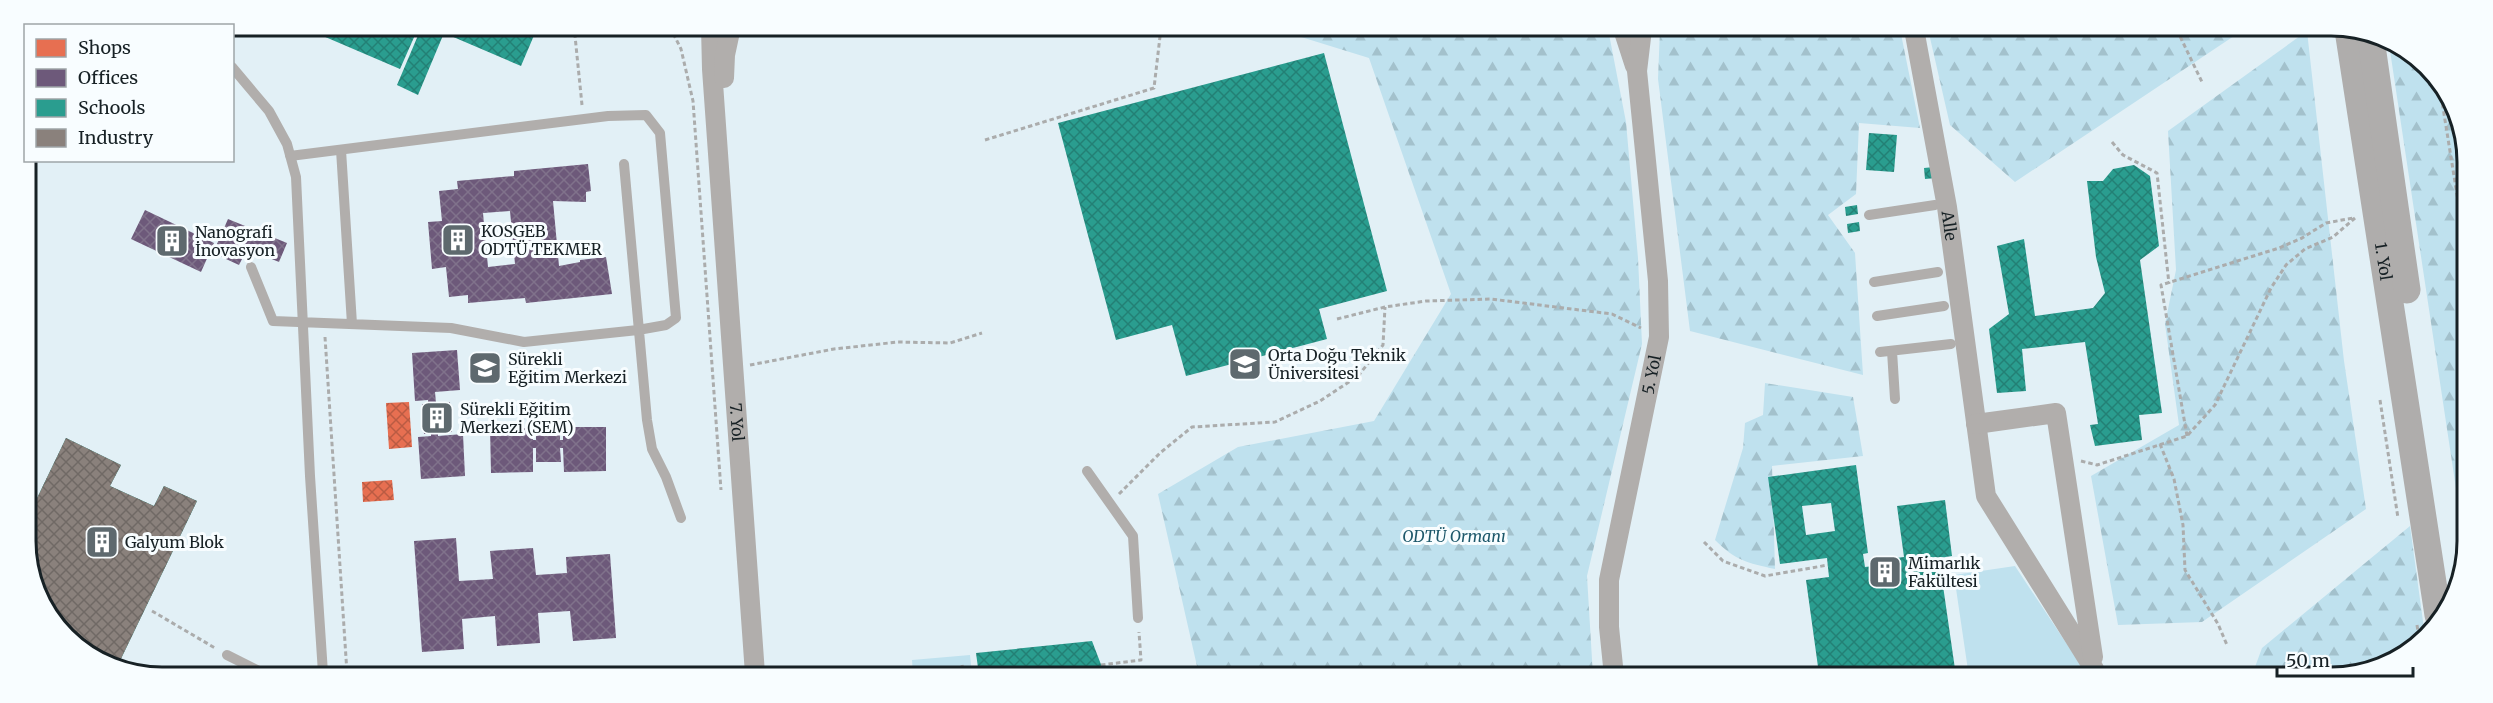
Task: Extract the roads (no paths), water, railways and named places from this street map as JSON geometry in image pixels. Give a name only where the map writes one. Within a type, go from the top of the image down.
[{"type":"main road","name":"1. Yol","points":[[2349,37],[2428,491],[2449,583]]},
{"type":"main road","name":"1. Yol","points":[[2371,43],[2428,491],[2437,608]]},
{"type":"street","name":"7. Yol","points":[[711,36],[755,667]]},
{"type":"street","name":"7. Yol","points":[[720,171],[725,55],[729,36]]},
{"type":"street","name":"5. Yol","points":[[1613,667],[1609,627],[1609,580],[1659,337],[1658,281],[1637,71],[1626,36]]},
{"type":"street","name":"5. Yol","points":[[1637,71],[1641,36]]},
{"type":"street","name":"Alle","points":[[1915,36],[1947,207],[1986,496],[2094,667]]},
{"type":"street","name":"Alle","points":[[1976,424],[2056,413],[2094,667]]},
{"type":"lane","points":[[234,69],[269,111],[287,144],[296,177],[323,667]]},
{"type":"lane","points":[[251,267],[273,321],[451,328],[524,342],[639,330],[666,325],[676,318],[660,134],[646,115],[583,119],[290,156]]},
{"type":"lane","points":[[341,150],[352,324]]},
{"type":"lane","points":[[624,164],[652,449],[666,477],[681,518]]},
{"type":"lane","points":[[1869,215],[1935,205]]},
{"type":"lane","points":[[1874,282],[1938,272]]},
{"type":"lane","points":[[1877,316],[1944,306]]},
{"type":"lane","points":[[1880,352],[1951,344]]},
{"type":"lane","points":[[1892,351],[1895,399]]},
{"type":"lane","points":[[1086,471],[1133,536],[1138,618]]},
{"type":"lane","points":[[227,655],[251,667]]},
{"type":"place","name":"KOSGEB ODTÜ TEKMER","points":[[458,240]]},
{"type":"place","name":"Nanografi İnovasyon","points":[[172,241]]},
{"type":"place","name":"Orta Doğu Teknik Üniversitesi","points":[[1245,364]]},
{"type":"place","name":"Sürekli Eğitim Merkezi","points":[[485,368]]},
{"type":"place","name":"Sürekli Eğitim Merkezi (SEM)","points":[[437,418]]},
{"type":"place","name":"Galyum Blok","points":[[102,542]]},
{"type":"place","name":"Mimarlık Fakültesi","points":[[1885,572]]},
{"type":"park label","name":"ODTÜ Ormanı","points":[[1454,536]]}]
